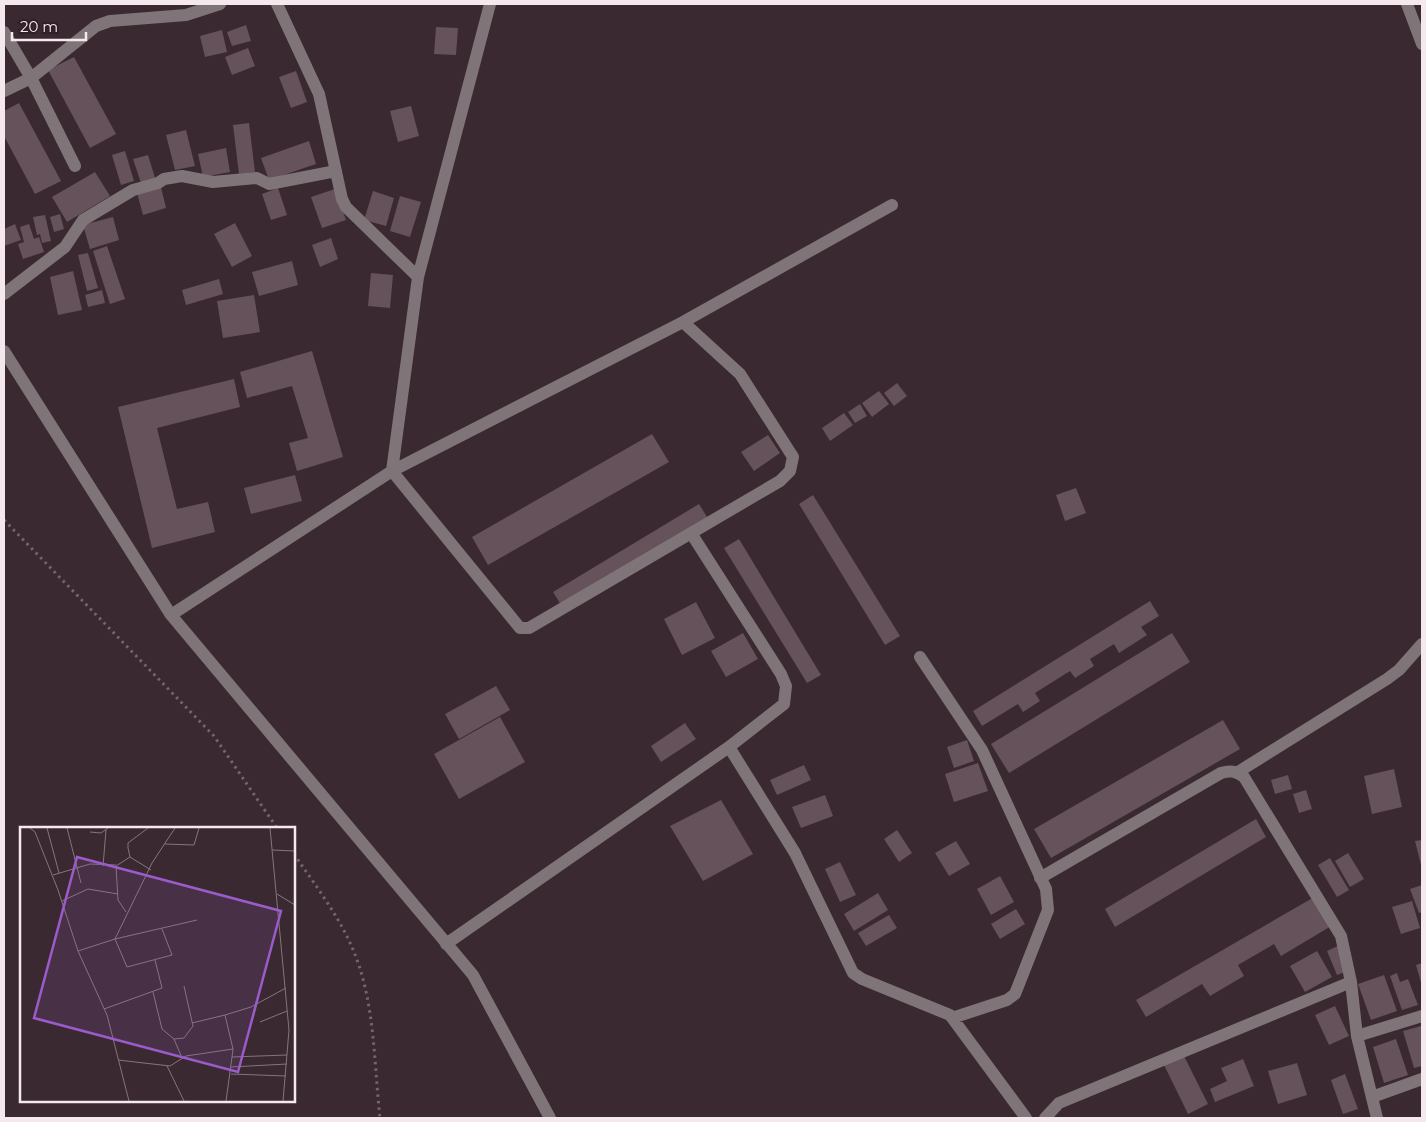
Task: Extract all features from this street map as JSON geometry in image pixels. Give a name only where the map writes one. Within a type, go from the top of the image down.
[{"type":"street","points":[[4,91],[31,78],[96,26],[110,21],[220,4]]},
{"type":"street","points":[[277,4],[319,94],[346,207],[418,277]]},
{"type":"street","points":[[490,4],[418,277],[392,471],[516,624],[525,629],[780,481],[790,471],[793,457],[740,374],[683,322]]},
{"type":"street","points":[[1407,4],[1422,44]]},
{"type":"street","points":[[4,32],[31,78],[75,166]]},
{"type":"street","points":[[4,294],[65,246],[83,220],[133,190],[158,183],[164,179],[182,176],[213,182],[257,178],[270,184],[336,171]]},
{"type":"street","points":[[171,615],[392,471],[683,322],[892,205]]},
{"type":"street","points":[[4,351],[171,615],[473,976],[550,1118]]},
{"type":"street","points":[[446,944],[729,747],[779,710],[784,704],[786,686],[781,674],[691,533]]},
{"type":"street","points":[[1238,772],[1387,679],[1399,670],[1422,644]]},
{"type":"street","points":[[920,657],[982,750],[1048,896],[1048,910],[1016,994],[1007,1000],[952,1018]]},
{"type":"street","points":[[729,747],[795,853],[853,973],[862,979],[946,1012],[1026,1118]]},
{"type":"street","points":[[1040,878],[1221,773],[1229,771],[1238,772],[1244,777],[1338,930],[1351,982],[1357,1036],[1378,1118]]},
{"type":"street","points":[[1045,1118],[1059,1103],[1351,982]]},
{"type":"street","points":[[1357,1036],[1422,1016]]},
{"type":"street","points":[[1372,1097],[1422,1079]]},
{"type":"path","points":[[4,520],[214,736],[276,827]]},
{"type":"path","points":[[295,856],[338,921],[354,951],[363,976],[369,1013],[380,1118]]},
{"type":"building","points":[[246,25],[251,41],[232,46],[227,32]]},
{"type":"building","points":[[436,27],[458,28],[456,55],[434,54]]},
{"type":"building","points":[[222,30],[227,52],[205,57],[200,36]]},
{"type":"building","points":[[248,48],[255,66],[232,75],[225,57]]},
{"type":"building","points":[[74,57],[116,134],[90,148],[48,70]]},
{"type":"building","points":[[296,71],[307,102],[291,108],[279,77]]},
{"type":"building","points":[[19,103],[61,181],[35,194],[4,136],[4,111]]},
{"type":"building","points":[[411,106],[419,136],[398,142],[390,111]]},
{"type":"building","points":[[249,123],[255,172],[239,174],[233,125]]},
{"type":"building","points":[[186,130],[195,166],[175,170],[166,135]]},
{"type":"building","points":[[309,141],[316,164],[269,180],[261,158]]},
{"type":"building","points":[[226,148],[230,172],[203,177],[198,154]]},
{"type":"building","points":[[125,151],[134,181],[121,185],[112,155]]},
{"type":"building","points":[[148,155],[156,181],[142,186],[133,159]]},
{"type":"building","points":[[95,172],[110,196],[67,222],[52,197]]},
{"type":"building","points":[[161,187],[166,208],[143,215],[137,193]]},
{"type":"building","points":[[278,188],[287,215],[271,220],[262,194]]},
{"type":"building","points":[[335,189],[346,220],[322,228],[311,197]]},
{"type":"building","points":[[373,191],[394,198],[386,226],[364,220]]},
{"type":"building","points":[[400,196],[421,202],[410,237],[390,231]]},
{"type":"building","points":[[60,214],[64,229],[54,232],[50,217]]},
{"type":"building","points":[[45,215],[51,241],[42,243],[40,234],[37,235],[33,217]]},
{"type":"building","points":[[113,217],[119,240],[90,249],[83,225]]},
{"type":"building","points":[[235,223],[252,256],[232,267],[214,234]]},
{"type":"building","points":[[15,224],[21,240],[4,246],[4,229]]},
{"type":"building","points":[[29,224],[34,239],[39,237],[44,252],[23,259],[18,244],[24,242],[20,227]]},
{"type":"building","points":[[331,238],[338,259],[320,267],[312,245]]},
{"type":"building","points":[[107,246],[125,299],[110,304],[93,251]]},
{"type":"building","points":[[88,253],[98,288],[87,291],[78,255]]},
{"type":"building","points":[[292,261],[298,285],[259,296],[252,272]]},
{"type":"building","points":[[73,271],[82,310],[58,315],[50,277]]},
{"type":"building","points":[[371,273],[393,275],[390,308],[368,306]]},
{"type":"building","points":[[219,279],[223,294],[186,305],[182,290]]},
{"type":"building","points":[[102,290],[105,303],[88,307],[85,295]]},
{"type":"building","points":[[254,295],[260,332],[223,338],[217,301]]},
{"type":"building","points":[[312,351],[343,457],[297,471],[289,443],[308,438],[292,386],[247,398],[240,372]]},
{"type":"building","points":[[234,379],[240,407],[157,428],[177,509],[208,502],[215,532],[152,548],[118,407]]},
{"type":"building","points":[[897,383],[907,396],[894,406],[884,393]]},
{"type":"building","points":[[879,391],[889,404],[872,417],[862,403]]},
{"type":"building","points":[[860,404],[867,416],[855,423],[848,412]]},
{"type":"building","points":[[844,413],[853,425],[830,441],[822,428]]},
{"type":"building","points":[[652,434],[669,462],[488,565],[472,537]]},
{"type":"building","points":[[768,435],[780,453],[754,471],[741,452]]},
{"type":"building","points":[[295,475],[302,501],[251,514],[244,488]]},
{"type":"building","points":[[1076,488],[1086,513],[1065,521],[1056,495]]},
{"type":"building","points":[[813,495],[900,636],[885,645],[799,504]]},
{"type":"building","points":[[699,504],[709,520],[563,608],[553,592]]},
{"type":"building","points":[[739,539],[821,675],[807,683],[724,548]]},
{"type":"building","points":[[1150,601],[1159,616],[1141,627],[1147,635],[1119,653],[1114,644],[1090,659],[1094,666],[1075,678],[1070,671],[1035,693],[1040,701],[1023,712],[1018,704],[982,726],[973,711]]},
{"type":"building","points":[[696,602],[715,638],[682,655],[664,619]]},
{"type":"building","points":[[743,633],[758,659],[726,677],[711,651]]},
{"type":"building","points":[[1172,633],[1190,662],[1009,773],[991,744]]},
{"type":"building","points":[[496,686],[510,710],[459,739],[445,714]]},
{"type":"building","points":[[500,717],[525,762],[459,799],[434,754]]},
{"type":"building","points":[[1223,720],[1240,749],[1051,858],[1034,829]]},
{"type":"building","points":[[685,723],[696,739],[661,762],[651,746]]},
{"type":"building","points":[[967,740],[974,761],[954,768],[947,747]]},
{"type":"building","points":[[978,763],[988,791],[954,802],[945,774]]},
{"type":"building","points":[[804,765],[811,780],[777,795],[770,780]]},
{"type":"building","points":[[1394,769],[1402,807],[1372,814],[1364,776]]},
{"type":"building","points":[[1288,775],[1292,789],[1275,794],[1271,780]]},
{"type":"building","points":[[1306,790],[1312,809],[1299,813],[1293,794]]},
{"type":"building","points":[[825,795],[833,816],[801,828],[792,807]]},
{"type":"building","points":[[721,800],[753,854],[703,881],[670,826]]},
{"type":"building","points":[[1256,819],[1266,837],[1115,927],[1105,909]]},
{"type":"building","points":[[897,830],[912,853],[899,862],[884,839]]},
{"type":"building","points":[[1422,840],[1422,869],[1415,841]]},
{"type":"building","points":[[956,841],[970,864],[949,876],[935,853]]},
{"type":"building","points":[[1348,853],[1364,879],[1350,887],[1335,861]]},
{"type":"building","points":[[1330,858],[1349,890],[1337,897],[1318,865]]},
{"type":"building","points":[[840,862],[856,895],[840,902],[825,869]]},
{"type":"building","points":[[1000,876],[1014,902],[991,915],[977,889]]},
{"type":"building","points":[[1422,885],[1422,912],[1419,913],[1410,889]]},
{"type":"building","points":[[878,893],[888,910],[854,931],[844,914]]},
{"type":"building","points":[[1316,896],[1333,925],[1281,956],[1274,944],[1238,965],[1244,976],[1210,996],[1202,984],[1146,1017],[1136,1000]]},
{"type":"building","points":[[1412,901],[1420,928],[1401,934],[1392,907]]},
{"type":"building","points":[[1016,909],[1025,924],[1000,939],[991,924]]},
{"type":"building","points":[[889,915],[897,928],[866,946],[858,933]]},
{"type":"building","points":[[1340,945],[1350,970],[1337,975],[1327,951]]},
{"type":"building","points":[[1317,951],[1332,977],[1305,992],[1290,966]]},
{"type":"building","points":[[1422,963],[1422,986],[1416,965]]},
{"type":"building","points":[[1397,973],[1400,982],[1408,979],[1418,1005],[1402,1010],[1390,976]]},
{"type":"building","points":[[1384,975],[1397,1011],[1371,1020],[1358,984]]},
{"type":"building","points":[[1335,1006],[1349,1036],[1329,1045],[1315,1015]]},
{"type":"building","points":[[1421,1026],[1422,1066],[1414,1068],[1403,1031]]},
{"type":"building","points":[[1396,1039],[1408,1075],[1384,1083],[1373,1047]]},
{"type":"building","points":[[1184,1056],[1208,1104],[1188,1114],[1164,1065]]},
{"type":"building","points":[[1243,1059],[1254,1086],[1215,1102],[1210,1089],[1227,1081],[1221,1068]]},
{"type":"building","points":[[1297,1063],[1307,1095],[1278,1104],[1268,1071]]},
{"type":"building","points":[[1345,1074],[1358,1109],[1343,1114],[1331,1080]]}]
